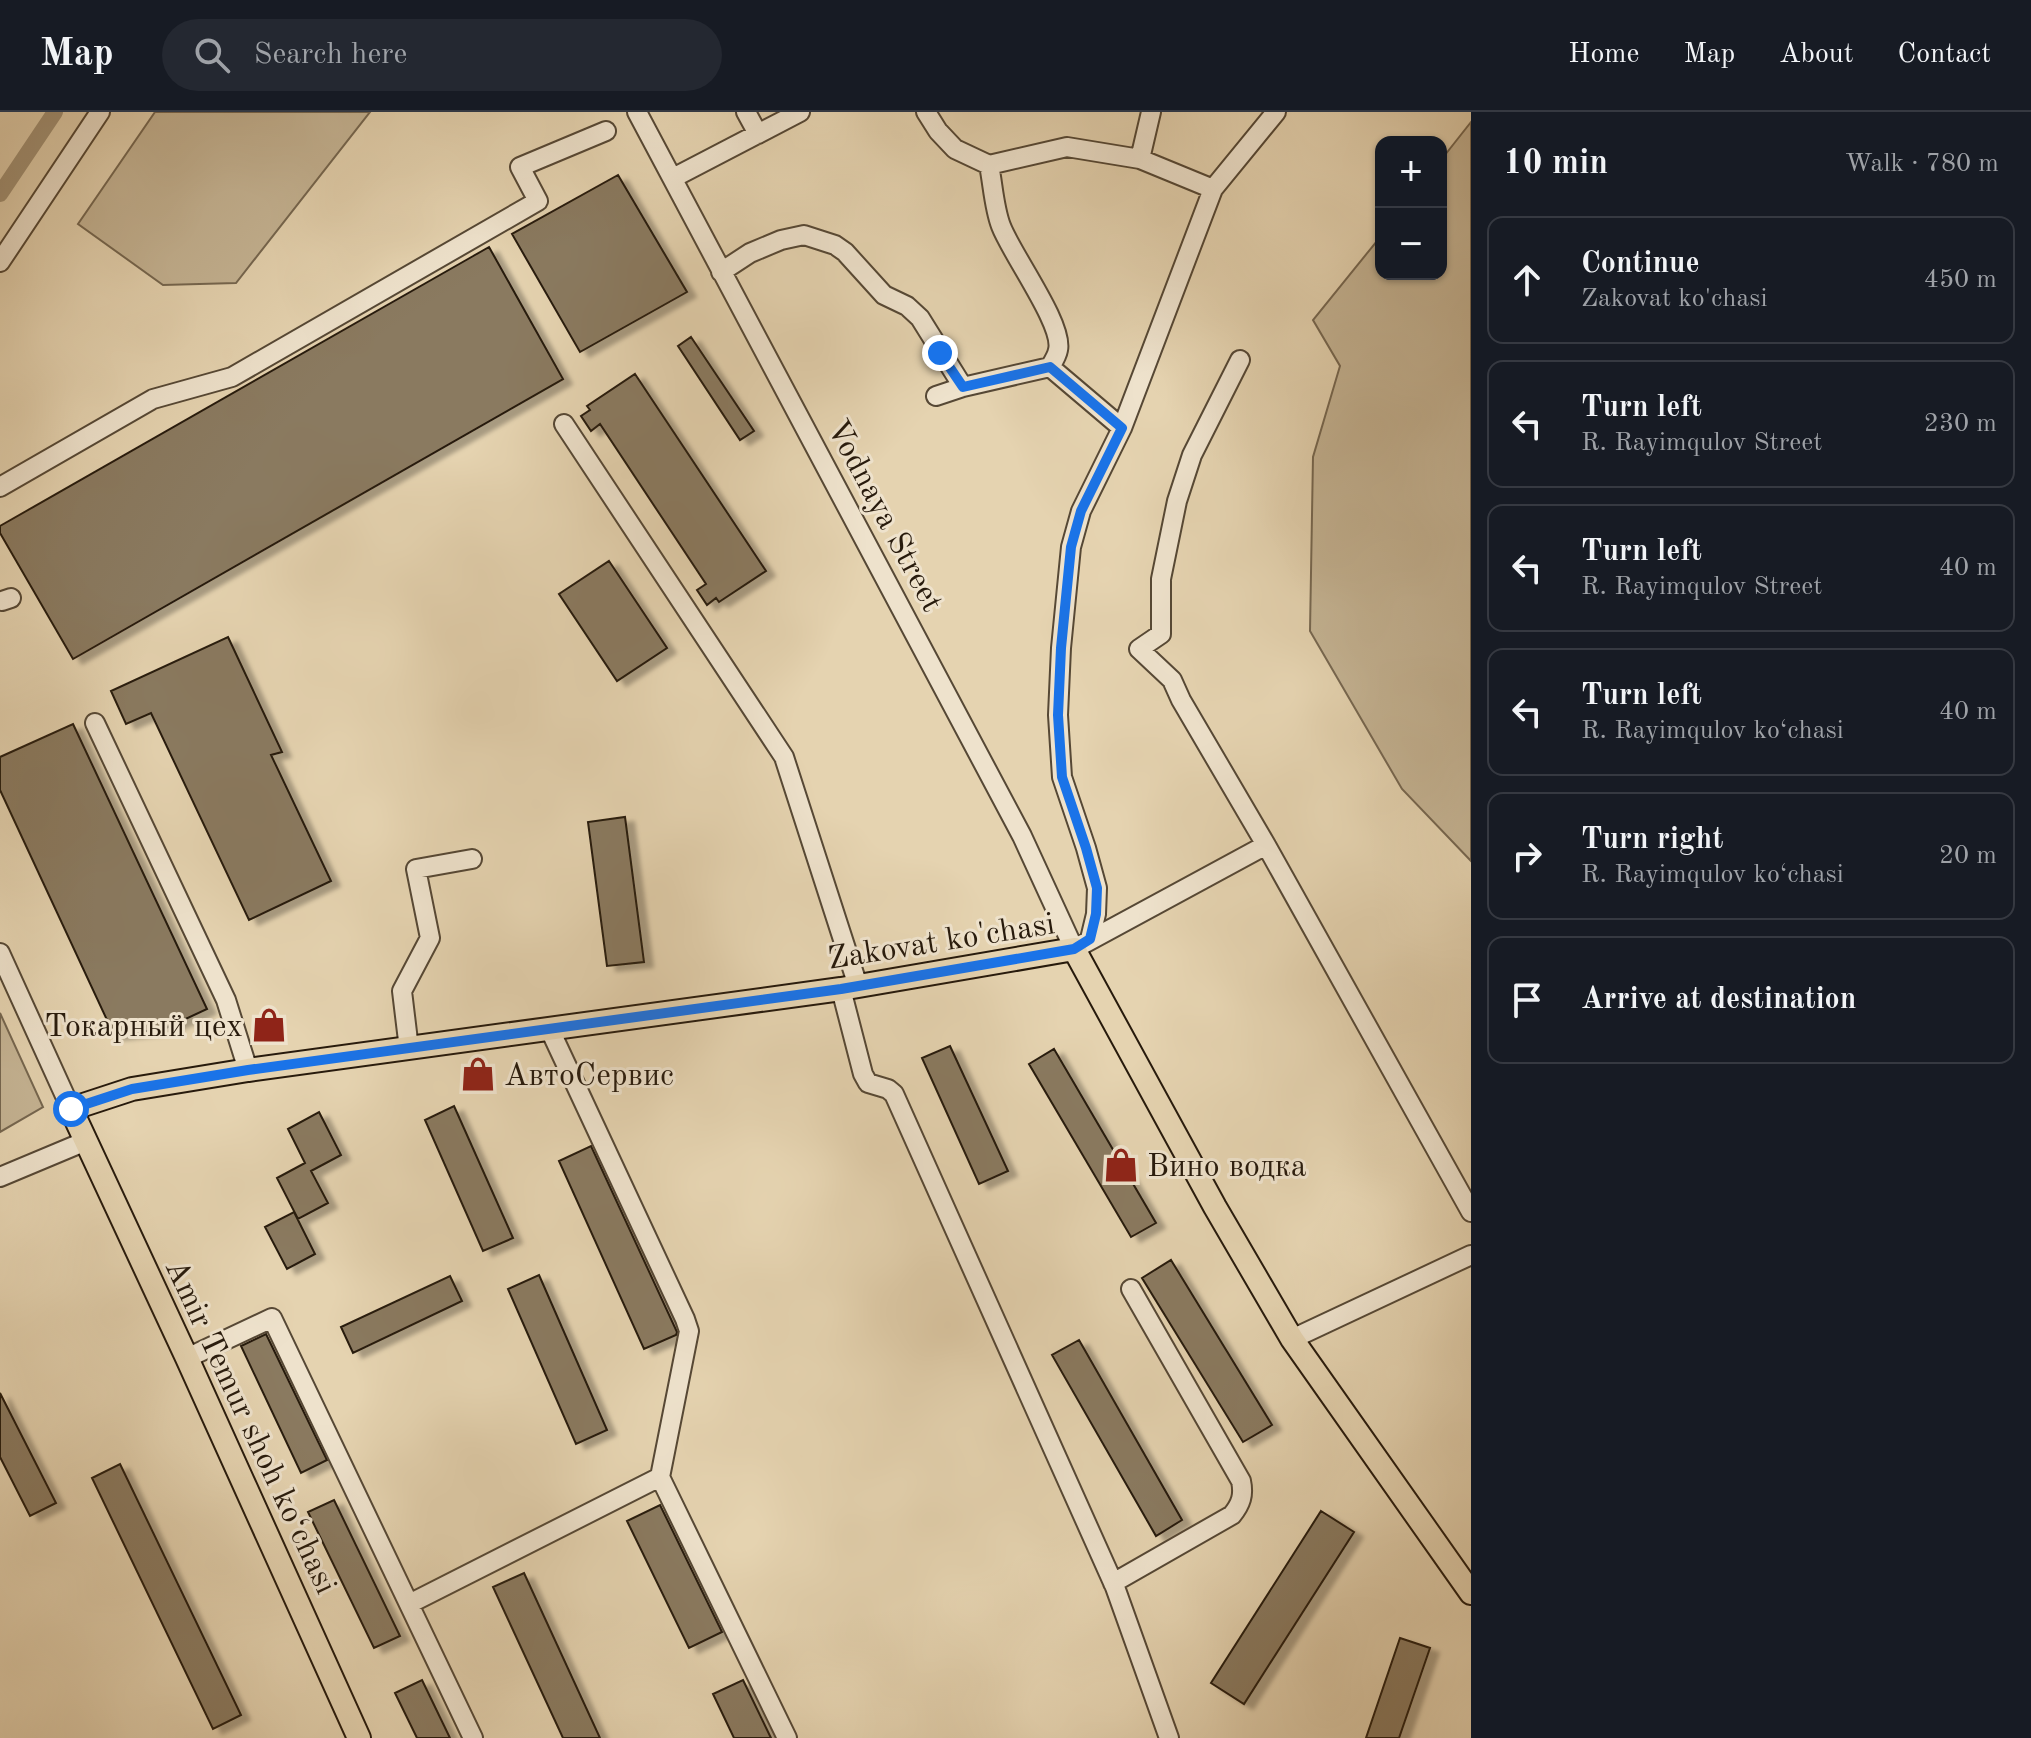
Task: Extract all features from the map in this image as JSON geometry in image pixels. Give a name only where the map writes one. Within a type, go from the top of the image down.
[{"type":"main road","name":"Zakovat ko'chasi","points":[[71,1109],[132,1089],[248,1070],[850,988],[1082,944],[1215,1207],[1292,1339],[1471,1593]]},
{"type":"main road","name":"Amir Temur shoh ko‘chasi","points":[[71,1109],[359,1738]]},
{"type":"street","points":[[0,262],[100,112]]},
{"type":"street","name":"Vodnaya Street","points":[[637,112],[1082,944]]},
{"type":"street","points":[[746,112],[758,134]]},
{"type":"street","points":[[926,112],[955,149],[989,165],[1067,147],[1140,159],[1213,189]]},
{"type":"street","points":[[1140,159],[1151,112]]},
{"type":"street","points":[[1082,944],[1096,914],[1097,888],[1062,777],[1058,715],[1071,547],[1081,511],[1122,428],[1213,189],[1276,112]]},
{"type":"street","points":[[673,178],[799,113]]},
{"type":"street","points":[[0,487],[153,399],[232,377],[538,201],[520,167],[606,131]]},
{"type":"street","points":[[989,165],[1000,225],[1053,321],[1058,351],[1050,367]]},
{"type":"street","points":[[721,272],[750,253],[781,240],[804,235],[835,245],[884,295],[907,306],[920,318],[963,387]]},
{"type":"street","points":[[1240,360],[1192,455],[1177,501],[1161,579],[1161,634],[1139,649],[1172,680],[1471,1212]]},
{"type":"street","points":[[936,396],[1050,367]]},
{"type":"street","points":[[1050,367],[1122,428]]},
{"type":"street","points":[[564,424],[784,757],[850,988],[863,1074],[868,1083],[894,1094],[1113,1583],[1170,1738]]},
{"type":"street","points":[[95,723],[226,1000],[248,1070]]},
{"type":"street","points":[[1082,944],[1266,845]]},
{"type":"street","points":[[409,1049],[402,991],[430,938],[416,869],[472,859]]},
{"type":"street","points":[[0,953],[71,1109]]},
{"type":"street","points":[[550,1030],[689,1331],[660,1477],[787,1738]]},
{"type":"street","points":[[0,1177],[86,1141]]},
{"type":"street","points":[[1292,1339],[1471,1255]]},
{"type":"street","points":[[1113,1583],[1232,1515],[1244,1492],[1241,1481],[1131,1289]]},
{"type":"street","points":[[187,1358],[272,1318],[473,1738]]},
{"type":"street","points":[[409,1604],[660,1477]]},
{"type":"shaded area","points":[[155,112],[370,112],[236,283],[163,285],[78,224]]},
{"type":"shaded area","points":[[1471,122],[1471,861],[1402,789],[1310,631],[1313,457],[1340,366],[1313,320],[1375,243],[1375,280],[1447,280],[1447,152]]},
{"type":"shaded area","points":[[0,1013],[43,1107],[0,1132]]},
{"type":"building","points":[[618,175],[687,292],[580,352],[512,234]]},
{"type":"building","points":[[489,247],[563,379],[73,659],[0,533],[0,526]]},
{"type":"building","points":[[691,337],[754,431],[740,440],[678,346]]},
{"type":"building","points":[[635,374],[766,571],[719,602],[716,598],[707,605],[697,590],[706,584],[600,424],[591,431],[581,416],[590,410],[587,406]]},
{"type":"building","points":[[609,561],[667,648],[617,681],[559,594]]},
{"type":"building","points":[[228,637],[282,752],[271,755],[331,881],[249,920],[151,713],[126,724],[111,691]]},
{"type":"building","points":[[73,724],[207,1009],[164,1029],[114,1035],[0,790],[0,757]]},
{"type":"building","points":[[625,817],[644,962],[607,966],[588,822]]},
{"type":"building","points":[[950,1046],[1008,1171],[979,1184],[922,1058]]},
{"type":"building","points":[[1054,1049],[1156,1223],[1131,1237],[1029,1064]]},
{"type":"building","points":[[454,1106],[513,1238],[483,1251],[425,1120]]},
{"type":"building","points":[[319,1112],[341,1155],[311,1171],[328,1203],[298,1219],[277,1178],[305,1163],[288,1129]]},
{"type":"building","points":[[591,1146],[677,1332],[644,1349],[559,1161]]},
{"type":"building","points":[[294,1212],[315,1254],[287,1269],[265,1227]]},
{"type":"building","points":[[1171,1260],[1272,1425],[1243,1442],[1142,1278]]},
{"type":"building","points":[[539,1275],[607,1430],[576,1444],[508,1289]]},
{"type":"building","points":[[450,1276],[462,1301],[353,1353],[341,1327]]},
{"type":"building","points":[[266,1334],[327,1460],[301,1473],[241,1346]]},
{"type":"building","points":[[1079,1340],[1182,1520],[1156,1536],[1052,1355]]},
{"type":"building","points":[[0,1393],[56,1503],[30,1516],[0,1457]]},
{"type":"building","points":[[120,1464],[241,1715],[213,1729],[92,1478]]},
{"type":"building","points":[[334,1500],[400,1636],[374,1648],[308,1512]]},
{"type":"building","points":[[660,1505],[722,1632],[689,1648],[627,1521]]},
{"type":"building","points":[[1321,1511],[1354,1532],[1244,1704],[1211,1683]]},
{"type":"building","points":[[524,1573],[600,1738],[563,1738],[493,1587]]},
{"type":"building","points":[[1400,1638],[1430,1648],[1399,1738],[1366,1738]]},
{"type":"building","points":[[422,1680],[450,1738],[417,1738],[395,1693]]},
{"type":"building","points":[[743,1680],[771,1738],[734,1738],[713,1694]]},
{"type":"waterway","points":[[0,194],[55,112]]},
{"type":"place","name":"Токарный цех","points":[[269,1025]]},
{"type":"place","name":"АвтоСервис","points":[[478,1074]]},
{"type":"place","name":"Вино водка","points":[[1121,1165]]},
{"type":"route","points":[[71,1109],[132,1089],[248,1070],[841,989],[1074,949],[1090,939],[1096,914],[1097,888],[1062,777],[1058,715],[1061,648],[1071,547],[1081,511],[1122,428],[1050,367],[963,387],[940,353]]}]
